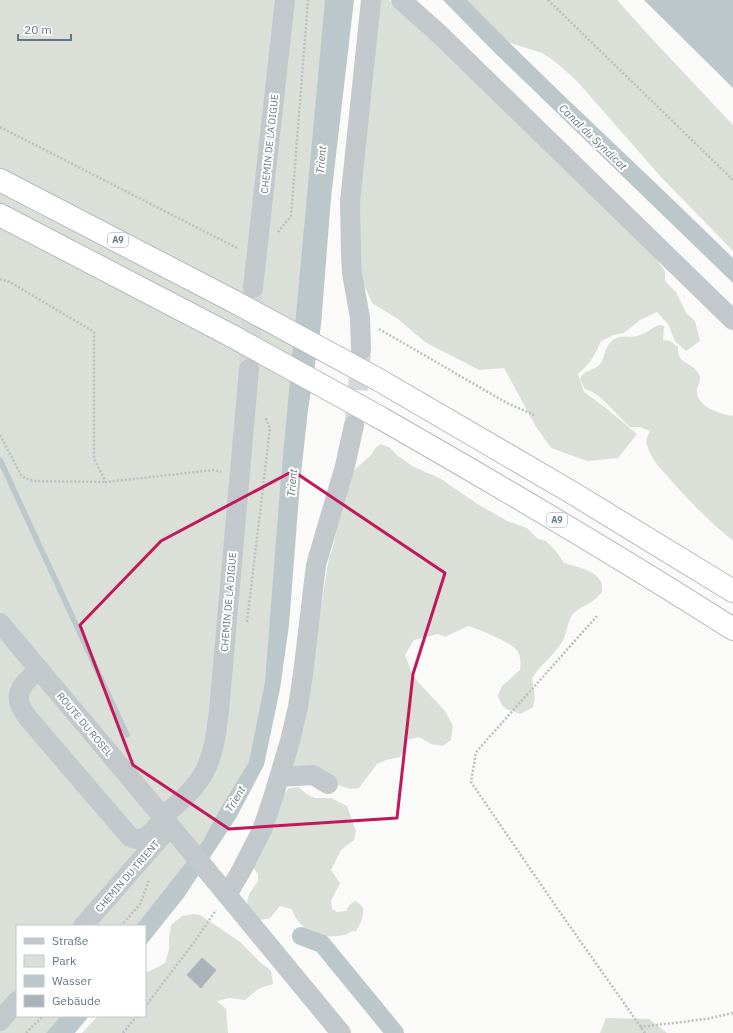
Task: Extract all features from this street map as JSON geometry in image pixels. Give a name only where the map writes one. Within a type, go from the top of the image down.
[{"type":"highway","name":"A9","points":[[0,180],[235,302],[379,380],[571,492],[733,591]]},
{"type":"highway","name":"A9","points":[[0,215],[232,336],[379,417],[502,487],[625,561],[733,629]]},
{"type":"street","name":"CHEMIN DE LA DIGUE","points":[[253,288],[285,0]]},
{"type":"street","points":[[361,350],[360,318],[352,268],[350,202],[371,0]]},
{"type":"street","points":[[401,0],[419,15],[733,320]]},
{"type":"street","name":"CHEMIN DE LA DIGUE","points":[[169,825],[182,800],[200,780],[205,772],[212,754],[219,710],[249,369]]},
{"type":"street","points":[[223,890],[241,871],[262,830],[290,741],[298,707],[303,674],[316,565],[345,466],[354,425]]},
{"type":"street","name":"ROUTE DU ROSEL","points":[[0,623],[341,1033]]},
{"type":"street","points":[[40,670],[28,678],[23,684],[19,694],[19,702],[28,718],[130,837],[134,840],[140,839],[169,825]]},
{"type":"street","points":[[279,776],[312,775],[328,784]]},
{"type":"street","name":"CHEMIN DU TRIENT","points":[[84,925],[169,825]]},
{"type":"street","points":[[0,1021],[16,1002]]},
{"type":"path","points":[[276,234],[291,216],[308,0]]},
{"type":"path","points":[[548,0],[733,180]]},
{"type":"path","points":[[0,127],[256,258]]},
{"type":"path","points":[[0,278],[10,282],[94,332],[94,459],[106,482]]},
{"type":"path","points":[[360,318],[507,403],[534,415]]},
{"type":"path","points":[[0,435],[21,475],[33,481],[106,482],[214,470],[239,475]]},
{"type":"path","points":[[597,616],[476,752],[471,782],[645,1033]]},
{"type":"path","points":[[146,1006],[195,941],[223,890]]},
{"type":"path","points":[[640,1027],[706,1019],[733,1013]]},
{"type":"path","points":[[26,1033],[42,1017]]},
{"type":"path","points":[[123,1033],[136,1017]]},
{"type":"highlighted area","points":[[293,471],[445,573],[413,674],[397,818],[229,829],[133,765],[80,625],[161,541]]},
{"type":"green space","points":[[0,0],[341,0],[275,655],[251,766],[208,848],[146,925],[16,925],[16,1017],[73,1017],[60,1033],[0,1033]]},
{"type":"green space","points":[[379,0],[389,0],[427,35],[458,67],[479,79],[655,257],[665,271],[665,281],[676,292],[686,313],[695,321],[700,341],[686,351],[675,341],[668,324],[657,312],[640,320],[624,333],[614,335],[601,341],[591,359],[578,374],[584,392],[637,434],[618,458],[587,461],[551,448],[535,425],[504,368],[479,370],[425,342],[398,319],[372,303],[363,282],[358,224]]},
{"type":"green space","points":[[464,0],[617,0],[733,125],[733,251],[661,177],[576,80],[553,60],[542,53],[507,42]]},
{"type":"green space","points":[[659,325],[664,326],[663,340],[670,341],[678,347],[678,353],[682,360],[693,367],[699,374],[700,380],[697,395],[700,401],[715,411],[733,416],[733,541],[692,503],[656,463],[646,443],[650,431],[640,427],[630,427],[603,400],[591,391],[585,389],[580,379],[584,373],[600,364],[606,349],[613,340],[619,337],[640,335]]},
{"type":"green space","points":[[381,444],[390,448],[398,456],[414,467],[441,479],[476,503],[507,521],[527,528],[538,539],[546,541],[556,551],[564,563],[590,572],[599,578],[602,586],[602,592],[594,600],[571,616],[560,645],[532,678],[535,698],[533,707],[520,714],[508,710],[503,706],[498,695],[502,686],[520,670],[520,656],[518,651],[512,646],[494,636],[468,626],[445,637],[438,634],[414,640],[405,655],[411,671],[418,682],[445,711],[453,726],[451,740],[443,746],[431,744],[419,737],[407,740],[405,749],[400,757],[386,760],[377,764],[359,788],[350,789],[338,785],[317,770],[290,768],[320,614],[329,557],[342,511],[343,499],[349,475],[372,454],[375,448]]},
{"type":"green space","points":[[298,787],[308,795],[315,798],[331,798],[347,806],[356,831],[354,840],[341,850],[331,870],[340,883],[331,901],[332,909],[337,912],[346,911],[350,904],[356,901],[363,907],[362,919],[356,931],[338,936],[324,936],[316,934],[304,927],[299,922],[292,909],[280,906],[270,918],[261,920],[250,912],[247,902],[249,894],[258,881],[258,874],[251,865],[281,798],[289,788]]},
{"type":"green space","points":[[194,914],[200,915],[239,941],[271,971],[273,984],[258,989],[245,1000],[229,998],[217,1001],[226,1009],[228,1033],[82,1033],[97,1017],[146,1017],[146,971],[148,972],[165,963],[169,950],[171,925],[182,916]]},
{"type":"green space","points":[[606,1018],[649,1019],[667,1033],[600,1033]]},
{"type":"water","name":"Trient","points":[[325,0],[354,0],[331,198],[321,325],[308,410],[300,483],[289,625],[280,689],[264,765],[236,818],[184,897],[146,945],[146,925],[137,925],[203,841],[220,809],[249,762],[265,682],[280,489]]},
{"type":"water","name":"Canal du Syndicat","points":[[443,0],[467,0],[532,65],[733,258],[733,283],[492,50]]},
{"type":"water","points":[[644,0],[733,0],[733,88]]},
{"type":"water","points":[[60,1017],[88,1017],[75,1033],[46,1033]]},
{"type":"building","points":[[202,957],[217,970],[201,989],[186,975]]},
{"type":"waterway","points":[[0,460],[127,735]]},
{"type":"waterway","points":[[301,936],[322,944],[395,1033]]},
{"type":"tunnel","points":[[249,369],[253,288]]},
{"type":"tunnel","points":[[355,420],[361,354]]}]
